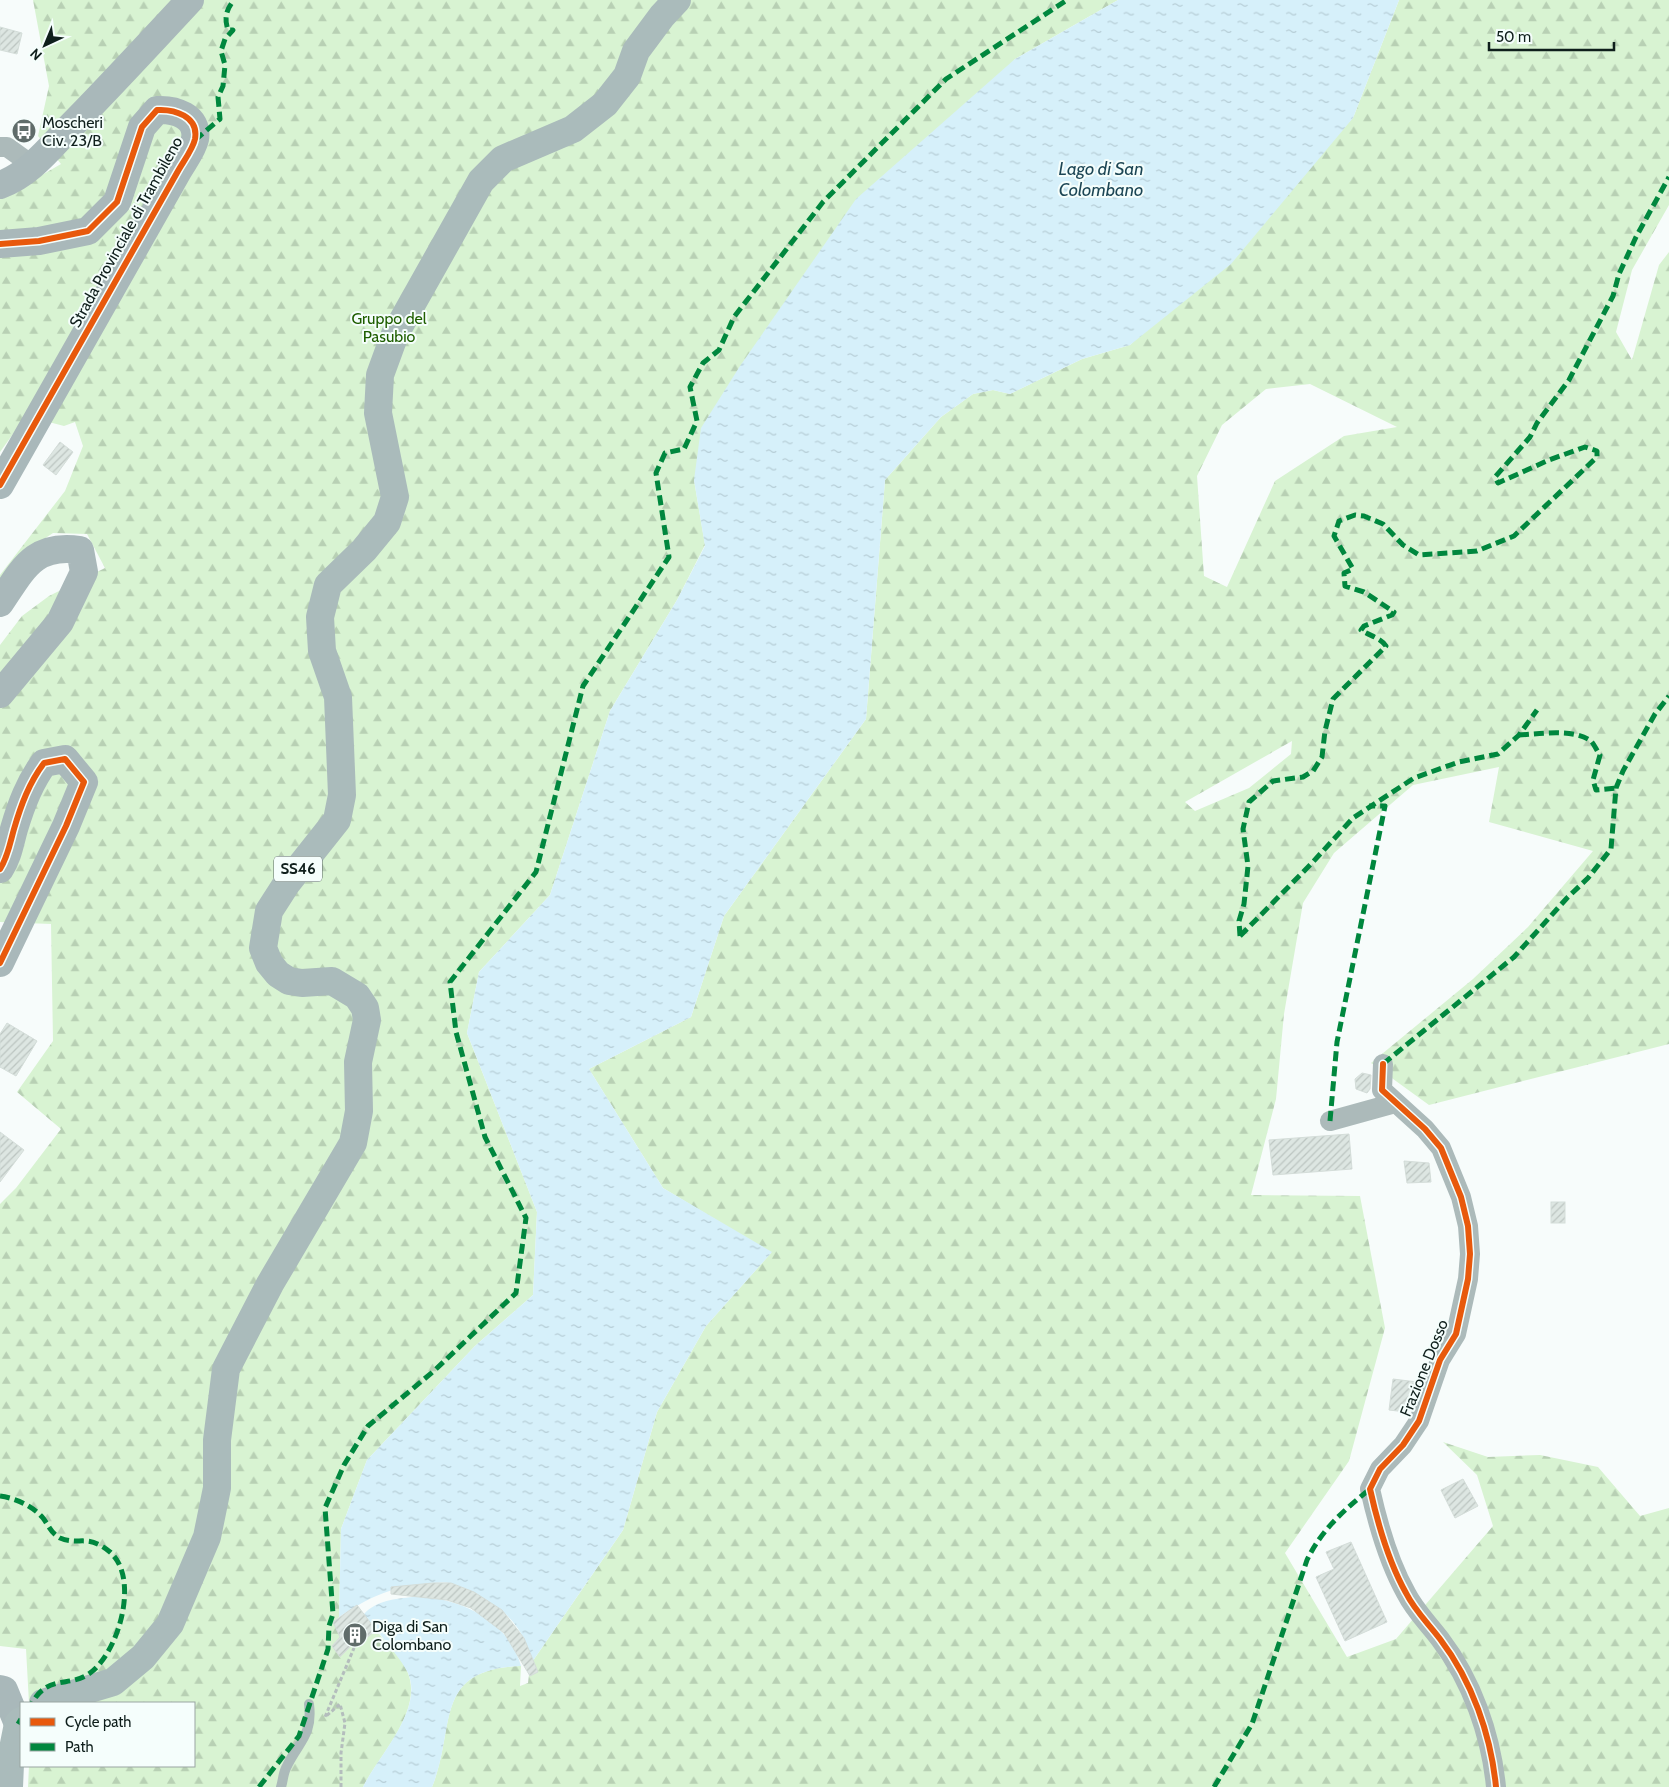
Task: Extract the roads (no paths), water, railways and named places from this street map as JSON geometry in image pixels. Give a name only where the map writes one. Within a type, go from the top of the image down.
[{"type":"main road","name":"SS46","points":[[46,1702],[114,1682],[142,1657],[170,1624],[206,1537],[217,1488],[217,1440],[226,1369],[270,1284],[353,1143],[359,1111],[358,1062],[367,1020],[365,1008],[357,996],[332,981],[302,983],[289,981],[278,974],[269,963],[263,948],[269,911],[287,882],[337,820],[342,795],[338,697],[322,651],[320,618],[328,585],[364,550],[387,522],[395,497],[378,413],[380,375],[395,334],[481,181],[503,159],[574,129],[605,104],[627,76],[636,51],[662,16],[678,0]]},
{"type":"main road","points":[[9,1787],[10,1764],[19,1722]]},
{"type":"street","points":[[0,185],[17,179],[32,165],[125,71],[190,0]]},
{"type":"street","name":"Strada Provinciale di Trambileno","points":[[0,244],[40,241],[88,231],[117,202],[142,126],[157,110],[171,109],[184,114],[194,126],[195,140],[178,172],[0,485]]},
{"type":"street","points":[[0,147],[7,147],[32,165]]},
{"type":"street","points":[[0,603],[34,556],[62,547],[80,550],[84,572],[60,622],[0,694]]},
{"type":"street","points":[[0,869],[5,861],[20,810],[32,778],[44,763],[65,759],[84,782],[66,826],[0,963]]},
{"type":"street","name":"Frazione Dosso","points":[[1383,1064],[1382,1090],[1425,1129],[1441,1148],[1461,1197],[1468,1226],[1470,1254],[1468,1279],[1456,1334],[1440,1360],[1419,1421],[1403,1445],[1380,1469],[1370,1489],[1383,1539],[1406,1594],[1420,1618],[1440,1639],[1472,1695],[1487,1739],[1496,1787]]},
{"type":"street","points":[[1330,1121],[1395,1102]]},
{"type":"street","points":[[0,1689],[4,1690],[19,1722]]},
{"type":"lane","points":[[281,1787],[286,1768],[301,1745],[311,1720],[309,1704]]},
{"type":"water","name":"Lago di San Colombano","points":[[1118,0],[1399,0],[1353,118],[1231,264],[1130,345],[1082,359],[1010,394],[993,390],[973,394],[941,417],[885,480],[866,719],[724,916],[691,1017],[589,1069],[663,1188],[772,1252],[706,1326],[657,1412],[623,1530],[530,1665],[524,1639],[508,1617],[480,1596],[449,1583],[423,1584],[389,1591],[359,1604],[339,1617],[341,1529],[367,1460],[475,1346],[533,1295],[537,1212],[467,1033],[479,972],[550,895],[610,711],[677,600],[705,546],[694,480],[701,428],[740,366],[856,199],[1015,59]]},
{"type":"water","points":[[413,1597],[447,1601],[464,1606],[479,1614],[505,1636],[515,1650],[521,1666],[492,1670],[473,1678],[460,1690],[452,1706],[439,1765],[432,1787],[363,1787],[405,1717],[410,1702],[411,1687],[405,1667],[364,1614],[380,1603]]},
{"type":"place","name":"Moscheri Civ. 23/B","points":[[24,131]]},
{"type":"place","name":"Diga di San Colombano","points":[[355,1635]]},
{"type":"park label","name":"Gruppo del Pasubio","points":[[389,327]]}]
